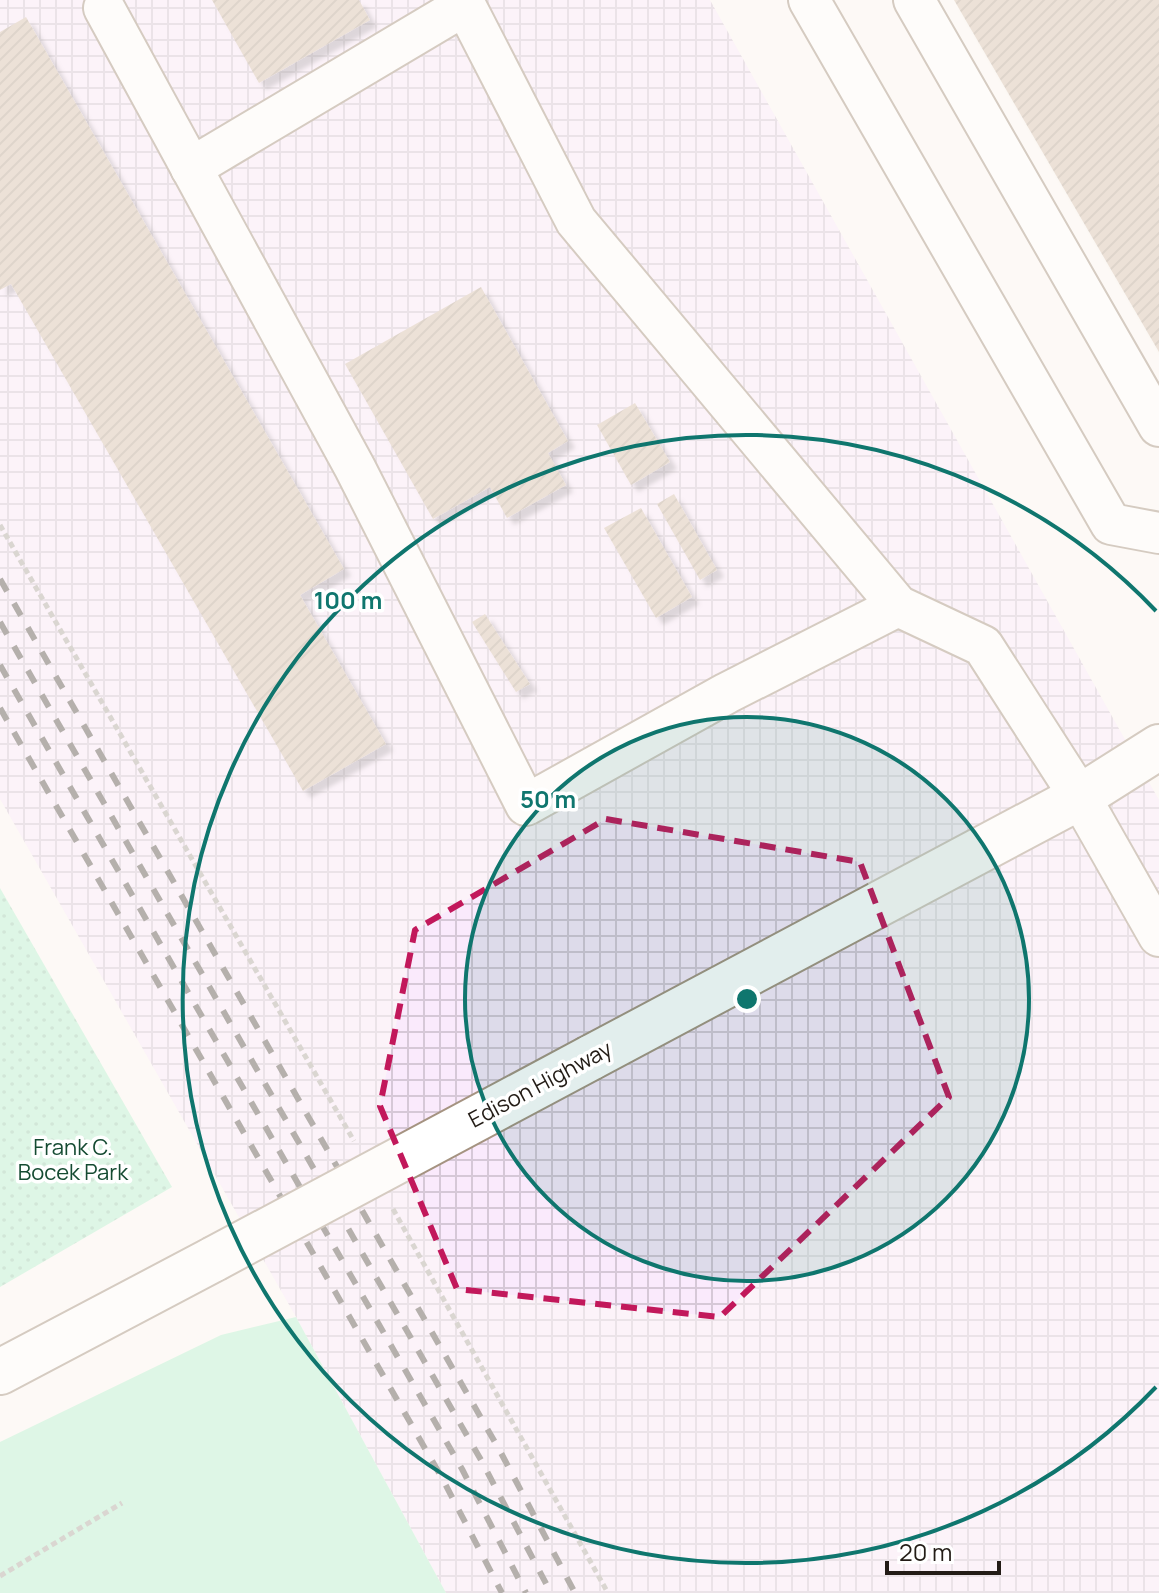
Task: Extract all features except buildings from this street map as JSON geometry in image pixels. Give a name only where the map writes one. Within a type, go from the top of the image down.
[{"type":"main road","name":"Edison Highway","points":[[0,1372],[1080,797],[1159,747]]},
{"type":"main road","name":"Edison Highway","points":[[1080,797],[1159,763]]},
{"type":"lane","points":[[809,0],[1111,524],[1159,533]]},
{"type":"lane","points":[[914,0],[1159,426]]},
{"type":"lane","points":[[191,168],[465,5],[576,221],[898,606],[983,646],[1080,797],[1159,936]]},
{"type":"lane","points":[[104,8],[355,468],[526,805],[727,693],[898,606]]},
{"type":"path","points":[[0,525],[357,1145]]},
{"type":"path","points":[[388,1201],[608,1593]]},
{"type":"path","points":[[0,1576],[122,1503]]},
{"type":"highlighted area","points":[[606,819],[860,862],[949,1097],[720,1317],[457,1289],[380,1106],[415,930]]},
{"type":"shaded area","points":[[0,0],[710,0],[1159,800],[1159,1593],[446,1593],[296,1317],[0,799]]},
{"type":"green space","name":"Frank C. Bocek Park","points":[[0,888],[172,1187],[0,1287]]},
{"type":"green space","points":[[296,1317],[446,1593],[0,1593],[0,1442],[221,1335]]},
{"type":"railway","points":[[0,579],[500,1451],[575,1593]]},
{"type":"railway","points":[[0,622],[481,1460],[551,1593]]},
{"type":"railway","points":[[0,665],[462,1469],[526,1593]]},
{"type":"railway","points":[[0,708],[442,1478],[502,1593]]}]
